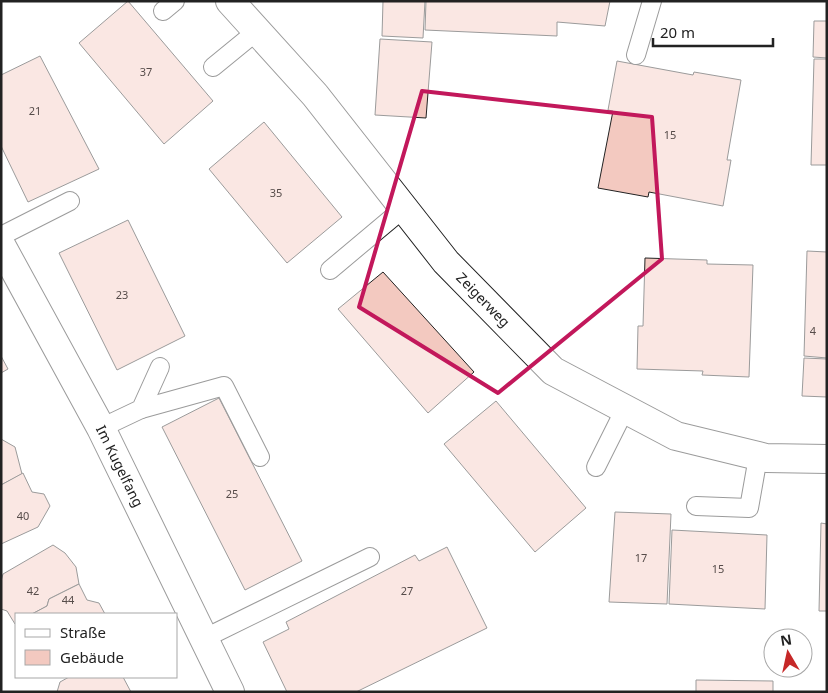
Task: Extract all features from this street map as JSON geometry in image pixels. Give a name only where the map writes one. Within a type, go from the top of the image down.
[{"type":"street","name":"Zeigerweg","points":[[230,1],[315,95],[446,262],[553,371],[676,436],[758,457],[772,459],[827,459]]},
{"type":"street","name":"Im Kugelfang","points":[[1,245],[101,428],[230,692]]},
{"type":"lane","points":[[636,55],[652,1]]},
{"type":"lane","points":[[213,67],[257,31]]},
{"type":"lane","points":[[1,236],[70,201]]},
{"type":"lane","points":[[330,270],[404,208]]},
{"type":"lane","points":[[141,409],[160,367]]},
{"type":"lane","points":[[101,428],[141,409],[224,386],[260,457]]},
{"type":"lane","points":[[596,467],[625,409]]},
{"type":"lane","points":[[696,506],[749,508],[758,457]]},
{"type":"lane","points":[[204,638],[370,557]]},
{"type":"highlighted area","points":[[422,91],[652,117],[662,259],[498,393],[359,307]]},
{"type":"building","points":[[128,1],[213,101],[164,144],[79,43]]},
{"type":"building","points":[[383,1],[425,1],[423,38],[382,36]]},
{"type":"building","points":[[426,1],[610,1],[605,26],[557,22],[557,36],[425,30]]},
{"type":"building","points":[[814,21],[827,21],[827,58],[813,57]]},
{"type":"building","points":[[380,39],[432,42],[426,118],[375,115]]},
{"type":"building","points":[[40,56],[99,169],[28,202],[1,146],[1,75]]},
{"type":"building","points":[[814,59],[827,59],[827,165],[811,165]]},
{"type":"building","points":[[617,61],[693,75],[694,72],[741,80],[727,160],[731,160],[723,206],[649,192],[648,197],[598,188],[613,111],[608,110]]},
{"type":"building","points":[[264,122],[342,217],[287,263],[209,169]]},
{"type":"building","points":[[128,220],[185,336],[117,370],[59,253]]},
{"type":"building","points":[[807,251],[827,252],[827,358],[804,356]]},
{"type":"building","points":[[645,258],[707,260],[707,264],[753,265],[749,377],[702,375],[703,371],[637,369],[638,326],[643,326]]},
{"type":"building","points":[[383,272],[474,372],[428,413],[338,309]]},
{"type":"building","points":[[1,356],[8,369],[1,373]]},
{"type":"building","points":[[804,358],[827,359],[827,397],[802,396]]},
{"type":"building","points":[[219,398],[302,561],[245,590],[162,427]]},
{"type":"building","points":[[496,401],[586,508],[535,552],[444,444]]},
{"type":"building","points":[[1,439],[15,447],[22,474],[1,485]]},
{"type":"building","points":[[23,473],[32,492],[44,494],[50,506],[38,527],[1,544],[1,485]]},
{"type":"building","points":[[615,512],[671,514],[667,604],[609,602]]},
{"type":"building","points":[[821,523],[827,524],[827,611],[819,611]]},
{"type":"building","points":[[672,530],[767,535],[765,609],[669,604]]},
{"type":"building","points":[[53,545],[65,553],[76,567],[79,584],[49,599],[47,606],[34,613],[15,613],[15,624],[7,611],[1,609],[1,581],[3,574]]},
{"type":"building","points":[[447,547],[487,628],[356,692],[287,692],[263,642],[289,629],[286,622],[415,555],[419,561]]},
{"type":"building","points":[[79,584],[87,600],[99,603],[104,613],[34,613],[47,606],[49,599]]},
{"type":"building","points":[[67,678],[124,678],[131,692],[57,692],[60,682]]},
{"type":"building","points":[[696,680],[773,681],[773,692],[696,692]]}]
